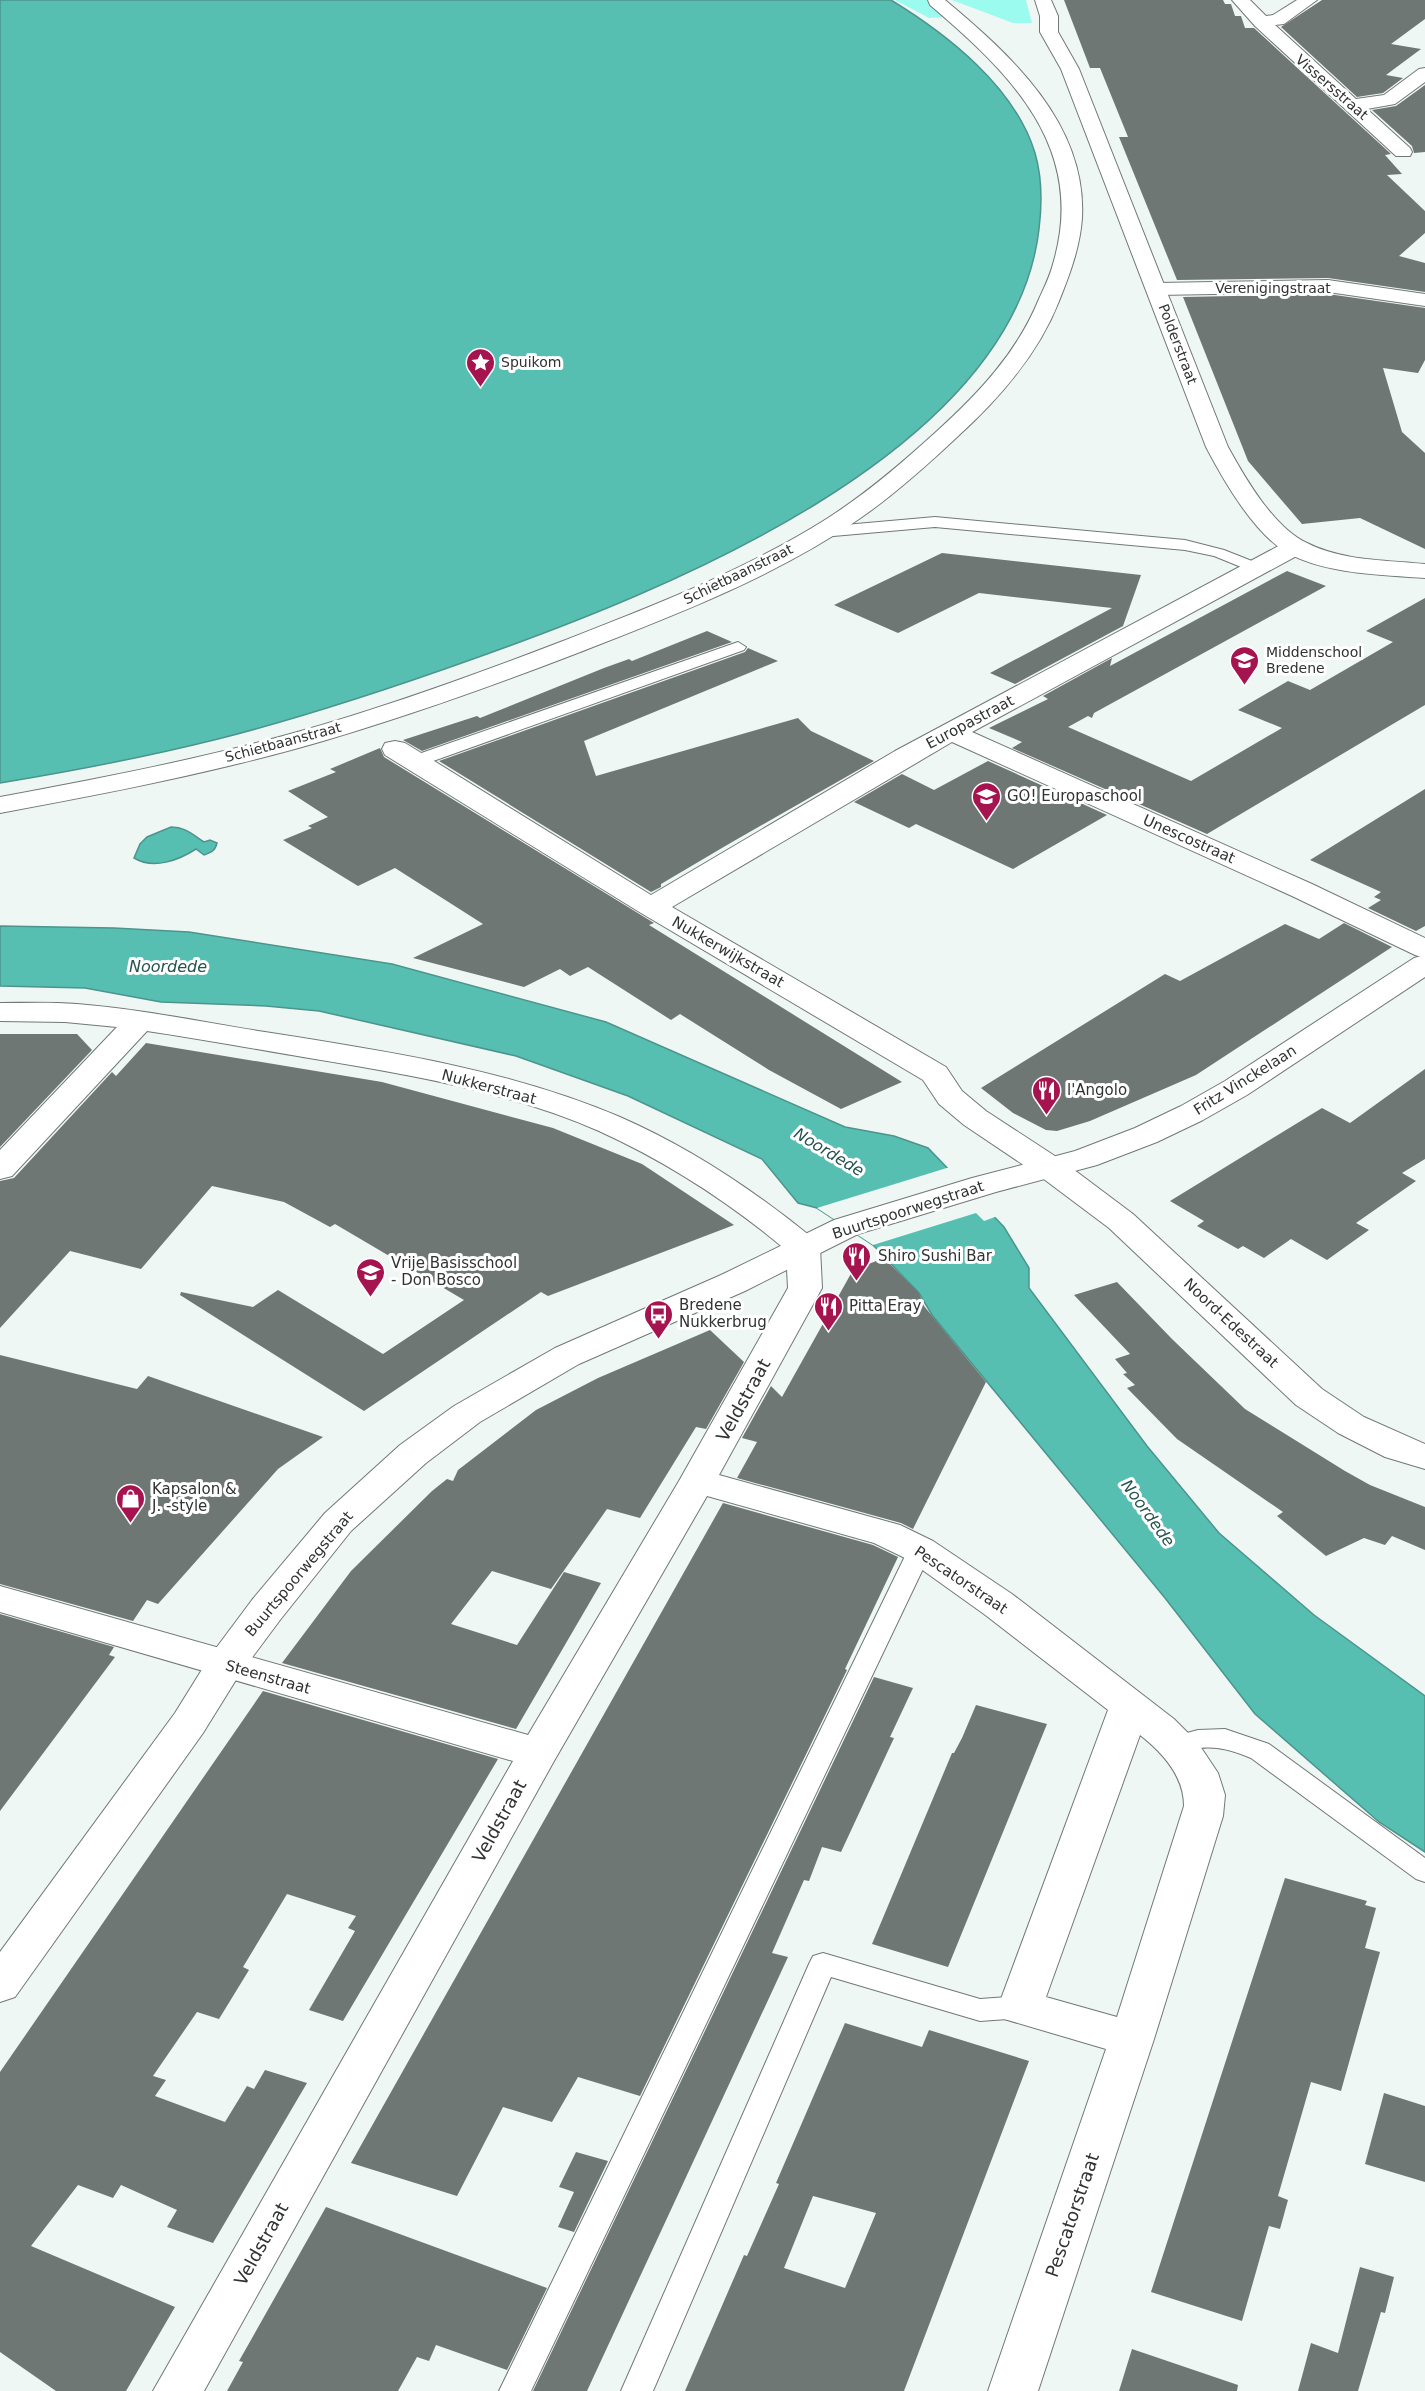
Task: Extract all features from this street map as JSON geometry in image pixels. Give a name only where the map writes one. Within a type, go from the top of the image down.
[{"type":"street","name":"Polderstraat","points":[[1043,0],[1048,16],[1049,32],[1070,69],[1157,289],[1216,447],[1229,472],[1264,519],[1295,547],[1352,563],[1425,571]]},
{"type":"street","name":"Vissersstraat","points":[[1240,0],[1298,58],[1403,152]]},
{"type":"street","points":[[1261,21],[1278,20],[1309,0]]},
{"type":"street","name":"Schietbaanstraat","points":[[0,805],[112,784],[303,738],[511,670],[699,595],[822,532],[926,454],[973,411],[1007,372],[1032,338],[1065,263],[1074,212],[1066,165],[1055,129],[1035,97],[1007,66],[936,1]]},
{"type":"street","points":[[1353,105],[1389,100],[1421,80]]},
{"type":"street","points":[[1385,135],[1417,138]]},
{"type":"street","name":"Verenigingstraat","points":[[1157,289],[1328,286],[1425,300]]},
{"type":"street","name":"Europastraat","points":[[651,907],[951,732],[1295,547]]},
{"type":"street","name":"Unescostraat","points":[[951,732],[1292,885],[1425,949]]},
{"type":"street","name":"Nukkerwijkstraat","points":[[406,755],[651,907],[935,1074],[950,1097],[967,1111],[1049,1167]]},
{"type":"street","name":"Fritz Vinckelaan","points":[[1049,1167],[1116,1148],[1192,1113],[1236,1088],[1425,964]]},
{"type":"street","name":"Nukkerstraat","points":[[0,1012],[86,1014],[409,1067],[475,1082],[579,1112],[650,1145],[724,1185],[769,1217],[803,1247]]},
{"type":"street","points":[[0,1169],[139,1022]]},
{"type":"street","name":"Buurtspoorwegstraat","points":[[0,1985],[189,1723],[225,1665],[266,1610],[338,1521],[413,1454],[467,1414],[576,1352],[733,1283],[846,1227],[1049,1167]]},
{"type":"street","name":"Noord-Edestraat","points":[[1049,1167],[1121,1221],[1309,1397],[1351,1425],[1398,1448],[1425,1457]]},
{"type":"street","name":"Veldstraat","points":[[178,2391],[538,1753],[697,1481],[805,1288],[803,1247]]},
{"type":"street","name":"Pescatorstraat","points":[[697,1481],[887,1534],[920,1550],[998,1604],[1130,1706],[1177,1745],[1203,1784],[1205,1804],[1132,2039],[1013,2391]]},
{"type":"street","name":"Steenstraat","points":[[0,1599],[538,1753]]},
{"type":"street","points":[[1130,1706],[1020,2007],[1132,2039]]},
{"type":"lane","points":[[822,532],[935,522],[967,524],[1185,545],[1219,553],[1256,568]]},
{"type":"lane","points":[[406,755],[738,647]]},
{"type":"lane","points":[[515,2391],[920,1550]]},
{"type":"lane","points":[[1177,1745],[1198,1739],[1225,1738],[1260,1751],[1425,1872]]},
{"type":"lane","points":[[637,2391],[823,1964],[980,2010],[1020,2007]]},
{"type":"shaded area","points":[[895,0],[947,0],[947,4],[962,16],[929,18]]},
{"type":"shaded area","points":[[952,0],[1026,0],[1032,23],[1013,23]]},
{"type":"water","name":"Spuikom","points":[[0,0],[891,0],[956,46],[976,64],[1012,106],[1025,129],[1037,162],[1041,191],[1039,229],[1015,310],[966,382],[898,447],[816,504],[727,554],[636,596],[550,631],[346,702],[191,746],[0,783]]},
{"type":"water","points":[[171,827],[185,830],[204,842],[210,840],[217,843],[216,846],[213,851],[204,855],[196,849],[166,862],[142,862],[134,858],[140,844],[147,837]]},
{"type":"water","name":"Noordede","points":[[0,926],[189,932],[392,964],[606,1022],[845,1127],[894,1136],[928,1148],[1004,1227],[1029,1268],[1029,1288],[1147,1446],[1219,1533],[1314,1615],[1425,1696],[1425,1852],[1379,1822],[1255,1714],[1165,1598],[932,1315],[919,1293],[873,1245],[817,1208],[798,1203],[762,1159],[628,1096],[516,1056],[319,1011],[266,1006],[161,1002],[85,988],[0,986]]},
{"type":"pier","points":[[950,1167],[997,1215],[995,1217],[984,1221],[976,1213],[873,1245],[817,1208]]},
{"type":"building","points":[[1064,0],[1223,0],[1225,4],[1231,4],[1235,16],[1241,16],[1245,28],[1254,28],[1391,154],[1385,155],[1402,174],[1387,175],[1425,211],[1425,233],[1399,256],[1425,263],[1425,292],[1328,278],[1177,280],[1119,137],[1128,137],[1100,68],[1090,68]]},
{"type":"building","points":[[1322,0],[1425,0],[1425,19],[1391,44],[1421,49],[1386,75],[1403,78],[1383,93],[1357,97],[1281,27]]},
{"type":"building","points":[[1425,85],[1425,152],[1414,153],[1412,146],[1372,110],[1396,106]]},
{"type":"building","points":[[1328,294],[1425,308],[1425,360],[1418,373],[1383,368],[1402,432],[1425,453],[1425,549],[1360,518],[1302,524],[1248,461],[1183,297]]},
{"type":"building","points":[[942,553],[1141,575],[1123,626],[1015,684],[990,673],[1112,608],[979,593],[898,633],[834,605]]},
{"type":"building","points":[[1287,571],[1326,586],[1094,713],[1092,718],[1088,716],[1068,727],[1191,781],[1282,728],[1238,710],[1288,681],[1310,690],[1393,642],[1366,631],[1425,598],[1425,705],[1207,834],[1012,748],[1022,742],[989,728],[1048,699],[1043,696],[1112,658],[1110,666]]},
{"type":"building","points":[[707,631],[732,642],[422,751],[403,740],[477,716],[480,718],[604,668],[629,659],[632,661]]},
{"type":"building","points":[[748,648],[778,661],[584,741],[596,776],[798,718],[811,731],[874,761],[727,845],[651,892],[439,761],[745,652]]},
{"type":"building","points":[[380,748],[384,757],[654,923],[649,925],[902,1082],[841,1109],[769,1070],[680,1014],[671,1020],[588,967],[570,976],[560,969],[524,987],[413,958],[483,924],[395,868],[358,886],[283,840],[312,828],[308,826],[328,817],[288,791],[336,772],[330,769]]},
{"type":"building","name":"GO! Europaschool","points":[[988,761],[1107,815],[1013,869],[916,824],[909,828],[854,802],[902,774],[934,790]]},
{"type":"building","points":[[1425,789],[1425,926],[1416,931],[1368,908],[1381,900],[1374,897],[1381,892],[1310,860]]},
{"type":"building","points":[[1344,923],[1392,947],[1196,1075],[1090,1121],[1057,1131],[1046,1130],[1013,1113],[981,1088],[1165,974],[1180,981],[1285,924],[1319,939]]},
{"type":"building","points":[[0,1034],[77,1034],[92,1050],[0,1147]]},
{"type":"building","points":[[146,1043],[382,1082],[553,1128],[642,1164],[734,1225],[548,1296],[541,1292],[364,1411],[180,1295],[181,1292],[253,1307],[278,1290],[383,1354],[464,1300],[335,1224],[330,1227],[284,1202],[212,1186],[141,1269],[70,1251],[0,1328],[0,1181],[14,1178],[112,1072],[116,1076]]},
{"type":"building","points":[[1425,1069],[1425,1159],[1402,1173],[1416,1181],[1356,1223],[1369,1230],[1327,1260],[1291,1239],[1264,1258],[1243,1246],[1238,1249],[1197,1226],[1204,1221],[1170,1201],[1322,1108],[1350,1123]]},
{"type":"building","points":[[884,1258],[919,1293],[924,1306],[986,1382],[913,1529],[901,1523],[737,1478],[757,1442],[742,1438],[771,1386],[782,1397],[853,1270]]},
{"type":"building","points":[[1117,1282],[1245,1409],[1370,1485],[1425,1507],[1425,1550],[1392,1536],[1385,1545],[1364,1538],[1326,1556],[1277,1516],[1283,1512],[1177,1439],[1127,1388],[1135,1385],[1123,1374],[1127,1373],[1115,1359],[1130,1354],[1074,1295]]},
{"type":"building","points":[[710,1330],[744,1362],[706,1429],[696,1427],[640,1518],[607,1509],[551,1589],[492,1571],[451,1624],[517,1645],[564,1572],[601,1583],[516,1729],[282,1663],[351,1571],[432,1491],[447,1479],[453,1481],[458,1470],[536,1410],[598,1378]]},
{"type":"building","points":[[0,1355],[137,1389],[148,1376],[323,1437],[278,1469],[158,1604],[147,1600],[133,1621],[0,1584]]},
{"type":"building","points":[[723,1503],[873,1545],[898,1557],[845,1669],[847,1670],[640,2096],[578,2077],[552,2122],[503,2107],[457,2196],[351,2163]]},
{"type":"building","points":[[0,1614],[114,1647],[109,1655],[115,1657],[0,1811]]},
{"type":"building","points":[[874,1677],[913,1688],[890,1737],[894,1738],[841,1852],[822,1847],[809,1881],[804,1880],[772,1953],[788,1957],[587,2391],[533,2391]]},
{"type":"building","points":[[263,1691],[498,1759],[343,2021],[309,2010],[355,1931],[348,1928],[356,1916],[287,1894],[243,1967],[249,1970],[219,2019],[197,2012],[153,2076],[166,2080],[155,2096],[225,2122],[247,2086],[254,2089],[265,2070],[307,2083],[213,2243],[167,2227],[177,2210],[121,2185],[113,2198],[78,2185],[31,2246],[175,2307],[126,2391],[56,2391],[0,2352],[0,2072]]},
{"type":"building","points":[[976,1705],[1047,1724],[948,1967],[872,1944],[952,1753],[962,1738]]},
{"type":"building","points":[[1285,1878],[1367,1901],[1365,1905],[1376,1908],[1365,1948],[1380,1952],[1341,2091],[1311,2082],[1278,2196],[1288,2200],[1280,2229],[1269,2226],[1242,2321],[1151,2292]]},
{"type":"building","points":[[845,2023],[922,2047],[929,2030],[1029,2061],[904,2391],[685,2391],[744,2255],[747,2256],[779,2184],[776,2183]],"holes":[[[813,2196],[876,2213],[845,2288],[784,2268]]]},
{"type":"building","points":[[1384,2093],[1425,2106],[1425,2182],[1365,2164]]},
{"type":"building","points":[[576,2152],[608,2161],[574,2232],[558,2227],[574,2192],[559,2187]]},
{"type":"building","points":[[326,2207],[547,2288],[507,2370],[436,2345],[429,2361],[417,2357],[398,2391],[227,2391],[243,2362],[239,2361]]},
{"type":"building","points":[[1360,2267],[1394,2277],[1385,2313],[1381,2312],[1358,2391],[1298,2391],[1311,2343],[1338,2353]]},
{"type":"building","points":[[1132,2349],[1238,2385],[1237,2391],[1119,2391]]},
{"type":"place","name":"Spuikom","points":[[480,388]]},
{"type":"place","name":"Middenschool Bredene","points":[[1245,686]]},
{"type":"place","name":"GO! Europaschool","points":[[986,822]]},
{"type":"place","name":"l'Angolo","points":[[1046,1116]]},
{"type":"place","name":"Shiro Sushi Bar","points":[[857,1282]]},
{"type":"place","name":"Vrije Basisschool - Don Bosco","points":[[370,1298]]},
{"type":"place","name":"Pitta Eray","points":[[828,1332]]},
{"type":"place","name":"Bredene Nukkerbrug","points":[[658,1340]]},
{"type":"place","name":"Kapsalon & J. -style","points":[[131,1524]]}]
